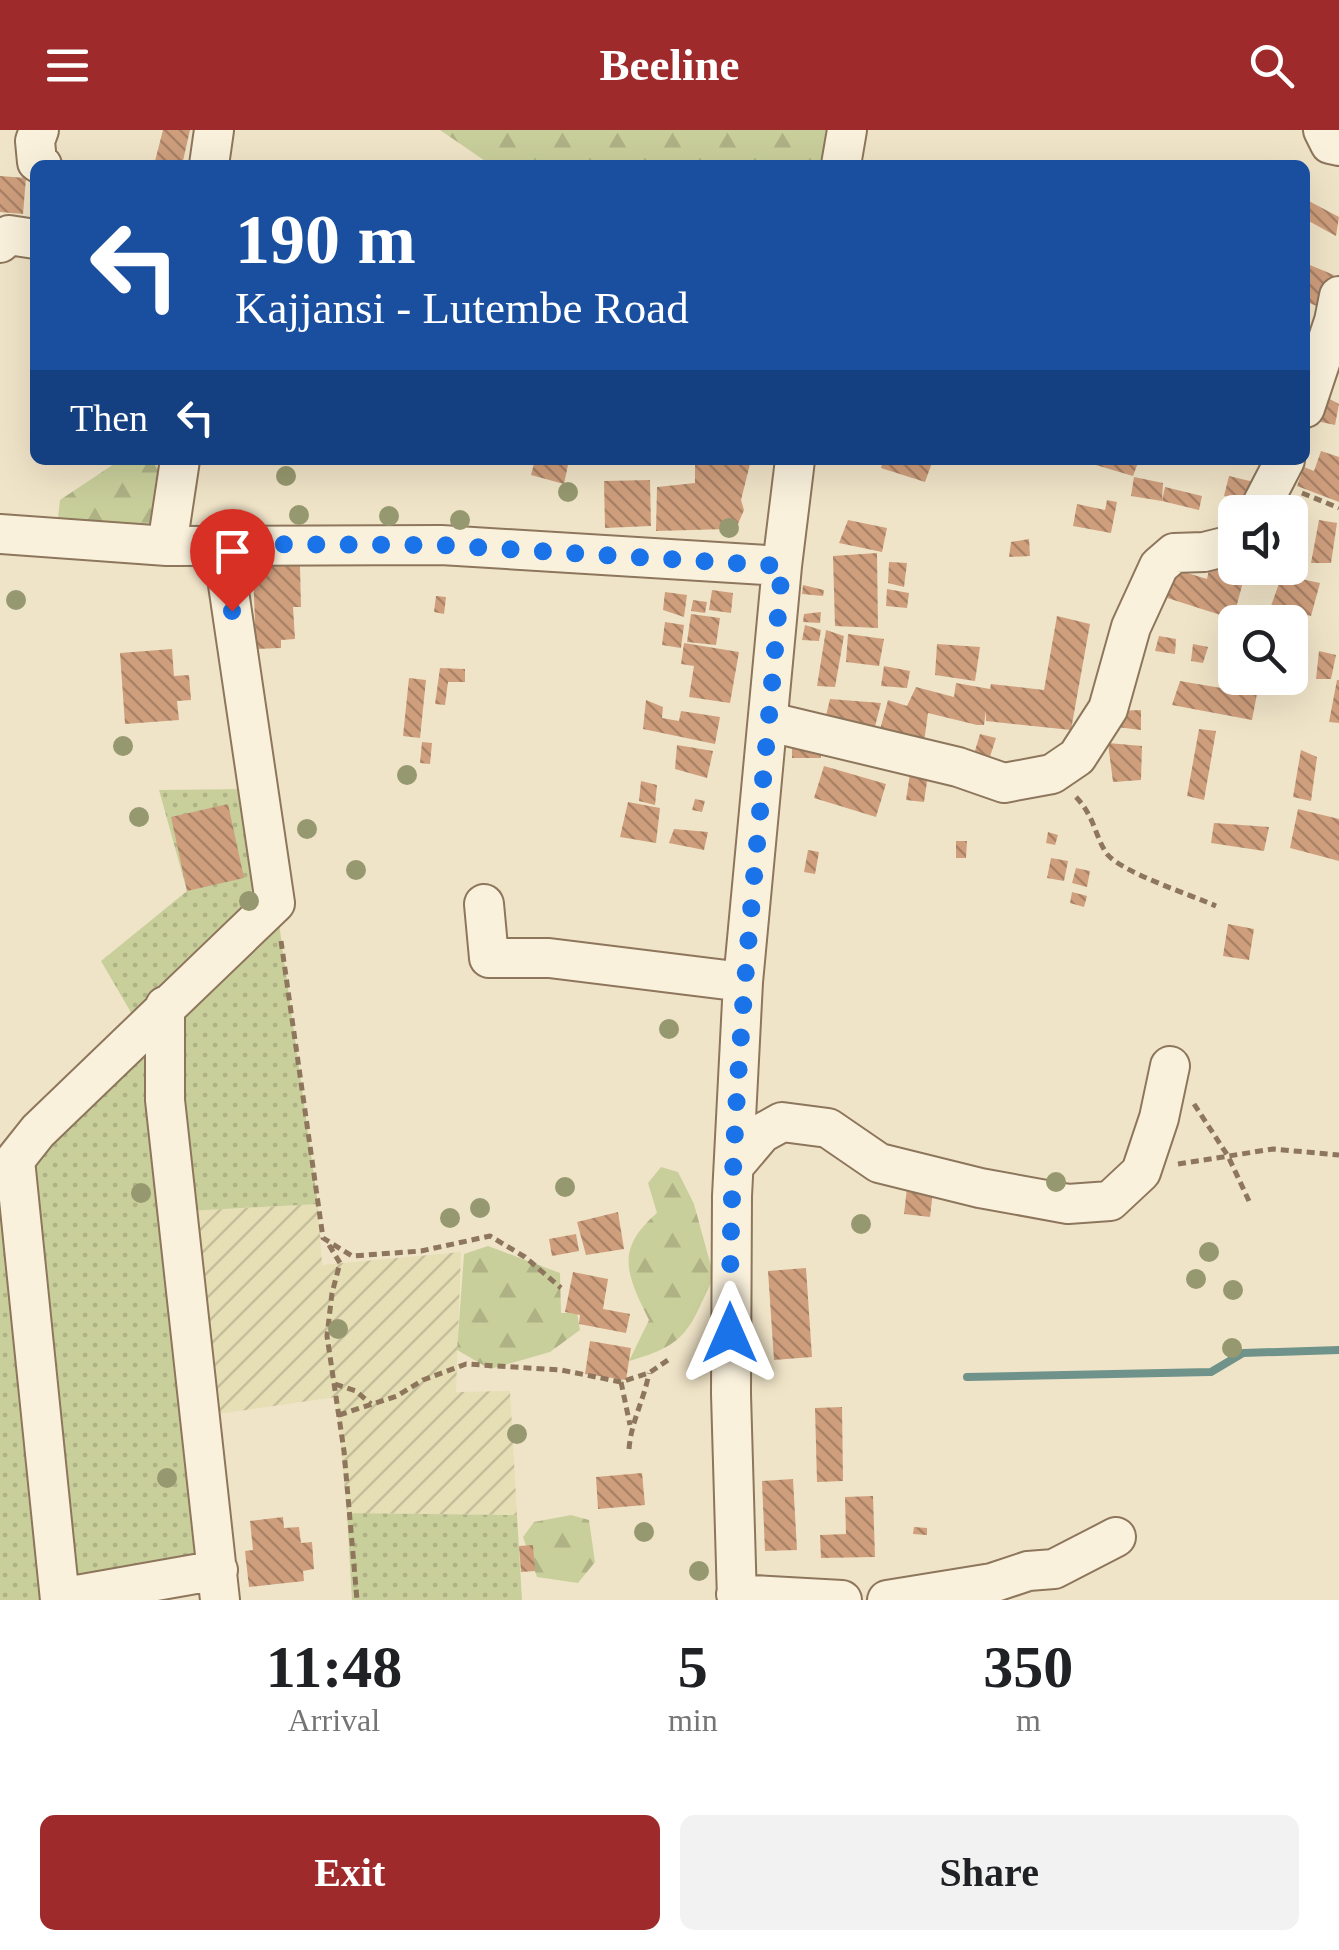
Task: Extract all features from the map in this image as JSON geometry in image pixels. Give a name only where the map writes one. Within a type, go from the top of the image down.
[{"type":"street","points":[[36,160],[38,130]]},
{"type":"street","points":[[210,160],[214,130]]},
{"type":"street","points":[[841,160],[847,130]]},
{"type":"street","points":[[1324,130],[1330,144],[1339,146]]},
{"type":"street","points":[[0,243],[8,235],[30,237]]},
{"type":"street","points":[[1310,393],[1339,296]]},
{"type":"street","points":[[167,546],[179,465]]},
{"type":"street","points":[[794,465],[744,982],[734,1166],[730,1302],[737,1597],[842,1600]]},
{"type":"street","points":[[0,534],[167,546],[440,545],[782,566]]},
{"type":"street","points":[[165,1006],[165,1100],[219,1585],[60,1599],[8,1169],[38,1131],[165,1006],[276,904],[222,544]]},
{"type":"street","points":[[770,722],[1004,783],[1052,774],[1077,757],[1108,709],[1132,627],[1159,566],[1174,554],[1218,548]]},
{"type":"street","points":[[484,904],[489,958],[549,958],[744,982]]},
{"type":"street","points":[[734,1166],[762,1133],[782,1122],[828,1128],[879,1164],[1068,1204],[1110,1201],[1141,1172],[1159,1118],[1170,1066]]},
{"type":"street","points":[[887,1600],[1054,1569],[1116,1537]]},
{"type":"path","points":[[1272,486],[1339,508]]},
{"type":"path","points":[[1052,774],[1083,804],[1108,854],[1134,874],[1168,884],[1216,906]]},
{"type":"path","points":[[276,904],[323,1238],[352,1256]]},
{"type":"path","points":[[1170,1066],[1228,1156],[1249,1201]]},
{"type":"path","points":[[1141,1172],[1273,1149],[1339,1155]]},
{"type":"path","points":[[357,1600],[355,1554],[327,1336],[340,1264],[352,1256],[421,1251],[490,1236],[526,1257],[561,1288]]},
{"type":"path","points":[[328,1241],[340,1264]]},
{"type":"path","points":[[339,1414],[397,1396],[423,1380],[466,1364],[561,1370],[621,1382],[649,1373],[671,1358]]},
{"type":"path","points":[[631,1428],[644,1402],[649,1373]]},
{"type":"path","points":[[621,1382],[631,1428],[629,1450]]},
{"type":"path","points":[[334,1384],[356,1391],[372,1404]]},
{"type":"shaded area","points":[[318,1204],[322,1265],[461,1252],[456,1392],[510,1391],[517,1515],[347,1513],[336,1397],[211,1415],[188,1211]]},
{"type":"green space","points":[[440,130],[829,130],[828,160],[484,160]]},
{"type":"green space","points":[[112,465],[156,465],[161,477],[162,494],[147,527],[92,529],[58,517],[60,500]]},
{"type":"green space","points":[[248,789],[258,874],[235,932],[133,1016],[101,961],[187,891],[159,790]]},
{"type":"green space","points":[[278,916],[318,1204],[188,1211],[174,1019]]},
{"type":"green space","points":[[156,1043],[198,1558],[80,1581],[68,1576],[29,1180],[35,1148]]},
{"type":"green space","points":[[661,1167],[678,1172],[694,1204],[714,1277],[692,1322],[676,1341],[629,1361],[649,1320],[631,1276],[630,1251],[643,1226],[657,1213],[648,1183]]},
{"type":"green space","points":[[0,1191],[52,1600],[0,1600]]},
{"type":"green space","points":[[488,1246],[560,1273],[561,1313],[577,1313],[580,1330],[550,1352],[490,1369],[457,1350],[464,1254]]},
{"type":"green space","points":[[347,1513],[517,1515],[522,1600],[352,1600]]},
{"type":"green space","points":[[571,1515],[589,1520],[595,1562],[578,1583],[537,1577],[523,1537],[534,1522]]},
{"type":"building","points":[[163,130],[190,130],[183,160],[155,160]]},
{"type":"building","points":[[0,176],[26,178],[23,214],[0,212]]},
{"type":"building","points":[[1310,202],[1339,217],[1336,236],[1310,222]]},
{"type":"building","points":[[1310,265],[1334,275],[1321,308],[1310,303]]},
{"type":"building","points":[[1326,397],[1339,404],[1335,425],[1321,422]]},
{"type":"building","points":[[1321,451],[1339,457],[1339,502],[1297,486],[1304,467],[1314,471]]},
{"type":"building","points":[[534,465],[568,465],[564,484],[531,475]]},
{"type":"building","points":[[695,465],[750,465],[741,500],[744,510],[738,524],[728,529],[656,531],[657,487],[695,483]]},
{"type":"building","points":[[882,465],[931,465],[925,482],[881,468]]},
{"type":"building","points":[[1096,465],[1137,465],[1133,476]]},
{"type":"building","points":[[1229,476],[1258,483],[1255,495],[1224,495]]},
{"type":"building","points":[[1134,477],[1163,483],[1162,501],[1131,496]]},
{"type":"building","points":[[650,480],[651,526],[605,528],[604,481]]},
{"type":"building","points":[[1165,487],[1202,496],[1199,510],[1162,501]]},
{"type":"building","points":[[1107,500],[1117,502],[1111,533],[1073,526],[1077,504],[1105,510]]},
{"type":"building","points":[[848,520],[887,528],[882,552],[839,543]]},
{"type":"building","points":[[1319,520],[1337,523],[1331,563],[1311,563]]},
{"type":"building","points":[[1029,539],[1030,556],[1009,557],[1011,542]]},
{"type":"building","points":[[877,553],[878,628],[835,626],[833,556]]},
{"type":"building","points":[[292,558],[292,566],[300,566],[301,607],[293,607],[295,639],[281,640],[281,648],[256,649],[253,570],[267,569],[266,559]]},
{"type":"building","points":[[889,562],[907,563],[904,587],[888,583]]},
{"type":"building","points":[[1210,565],[1218,569],[1218,585],[1242,585],[1237,605],[1218,605],[1218,614],[1158,595],[1167,567],[1207,579]]},
{"type":"building","points":[[1308,580],[1320,583],[1311,616],[1308,605],[1271,605],[1278,585],[1308,585]]},
{"type":"building","points":[[803,585],[824,590],[823,596],[802,594]]},
{"type":"building","points":[[887,589],[909,593],[907,608],[886,606]]},
{"type":"building","points":[[712,590],[733,593],[731,613],[709,610]]},
{"type":"building","points":[[665,592],[687,595],[684,617],[663,610]]},
{"type":"building","points":[[436,596],[446,597],[444,614],[434,612]]},
{"type":"building","points":[[693,600],[707,602],[705,613],[691,611]]},
{"type":"building","points":[[821,612],[820,623],[803,622],[804,614]]},
{"type":"building","points":[[691,614],[720,618],[716,645],[687,642]]},
{"type":"building","points":[[1057,616],[1090,624],[1071,730],[986,721],[986,710],[984,725],[928,713],[923,750],[878,737],[888,700],[907,706],[916,687],[954,697],[956,683],[990,689],[991,684],[1044,690]]},
{"type":"building","points":[[665,622],[684,625],[681,648],[662,645]]},
{"type":"building","points":[[805,625],[821,630],[819,641],[802,640]]},
{"type":"building","points":[[826,630],[844,636],[835,687],[817,686]]},
{"type":"building","points":[[848,634],[884,639],[879,666],[846,662]]},
{"type":"building","points":[[1159,636],[1176,639],[1175,654],[1155,651]]},
{"type":"building","points":[[684,643],[739,652],[730,703],[689,697],[694,666],[681,664]]},
{"type":"building","points":[[937,644],[980,647],[975,681],[935,675]]},
{"type":"building","points":[[1193,644],[1208,647],[1203,663],[1191,661]]},
{"type":"building","points":[[172,649],[174,676],[189,675],[191,700],[177,701],[179,720],[125,724],[120,653]]},
{"type":"building","points":[[1319,651],[1336,655],[1331,679],[1316,679]]},
{"type":"building","points":[[884,666],[910,671],[907,688],[881,686]]},
{"type":"building","points":[[440,668],[465,669],[465,682],[448,682],[445,705],[435,704]]},
{"type":"building","points":[[409,678],[426,680],[420,738],[403,736]]},
{"type":"building","points":[[1339,680],[1339,723],[1329,722]]},
{"type":"building","points":[[1180,681],[1218,687],[1218,695],[1257,695],[1252,720],[1172,705]]},
{"type":"building","points":[[830,699],[881,703],[873,734],[823,728]]},
{"type":"building","points":[[646,700],[663,707],[662,718],[679,721],[681,711],[720,717],[715,744],[643,729]]},
{"type":"building","points":[[1141,710],[1141,730],[1117,727],[1120,711]]},
{"type":"building","points":[[1199,729],[1216,731],[1204,800],[1187,796]]},
{"type":"building","points":[[980,734],[996,738],[987,766],[972,761]]},
{"type":"building","points":[[422,742],[432,743],[430,764],[420,763]]},
{"type":"building","points":[[1108,743],[1142,746],[1141,780],[1113,782]]},
{"type":"building","points":[[677,745],[713,751],[707,778],[675,769]]},
{"type":"building","points":[[820,746],[821,758],[792,758],[792,747]]},
{"type":"building","points":[[1301,750],[1317,757],[1311,801],[1293,797]]},
{"type":"building","points":[[824,766],[886,784],[876,817],[814,798]]},
{"type":"building","points":[[910,773],[928,775],[924,802],[906,800]]},
{"type":"building","points":[[641,781],[657,785],[655,805],[639,801]]},
{"type":"building","points":[[695,799],[705,801],[702,812],[692,810]]},
{"type":"building","points":[[628,802],[660,808],[656,843],[620,837]]},
{"type":"building","points":[[228,804],[244,878],[187,891],[171,817]]},
{"type":"building","points":[[1298,809],[1339,819],[1339,861],[1290,848]]},
{"type":"building","points":[[1214,823],[1269,827],[1264,851],[1211,843]]},
{"type":"building","points":[[674,829],[708,832],[704,850],[669,843]]},
{"type":"building","points":[[1048,832],[1058,835],[1055,845],[1046,843]]},
{"type":"building","points":[[956,841],[967,841],[966,858],[956,858]]},
{"type":"building","points":[[808,850],[819,852],[815,874],[804,872]]},
{"type":"building","points":[[1051,858],[1068,861],[1064,881],[1047,878]]},
{"type":"building","points":[[1076,868],[1090,871],[1087,887],[1072,883]]},
{"type":"building","points":[[1072,892],[1087,896],[1084,907],[1070,903]]},
{"type":"building","points":[[1228,924],[1254,929],[1249,960],[1223,956]]},
{"type":"building","points":[[907,1188],[933,1191],[930,1217],[904,1214]]},
{"type":"building","points":[[618,1212],[624,1249],[586,1255],[577,1222]]},
{"type":"building","points":[[576,1234],[579,1251],[552,1256],[549,1239]]},
{"type":"building","points":[[806,1268],[812,1357],[774,1360],[768,1271]]},
{"type":"building","points":[[573,1272],[608,1279],[603,1309],[630,1314],[626,1333],[579,1324],[580,1315],[565,1312]]},
{"type":"building","points":[[590,1341],[631,1348],[626,1380],[585,1374]]},
{"type":"building","points":[[842,1407],[843,1481],[817,1482],[815,1408]]},
{"type":"building","points":[[642,1473],[645,1505],[598,1509],[596,1477]]},
{"type":"building","points":[[793,1479],[797,1550],[765,1551],[762,1481]]},
{"type":"building","points":[[873,1496],[875,1557],[821,1558],[820,1535],[846,1534],[845,1497]]},
{"type":"building","points":[[283,1517],[284,1528],[299,1527],[301,1543],[312,1542],[314,1569],[303,1571],[304,1581],[249,1587],[245,1551],[253,1550],[250,1521]]},
{"type":"building","points":[[914,1527],[927,1528],[927,1535],[913,1534]]},
{"type":"building","points":[[533,1545],[535,1571],[521,1572],[519,1546]]},
{"type":"waterway","points":[[967,1377],[1211,1372],[1243,1353],[1339,1350]]},
{"type":"route","points":[[232,611],[222,544],[440,545],[782,566],[744,982],[732,1196],[730,1333]]}]
